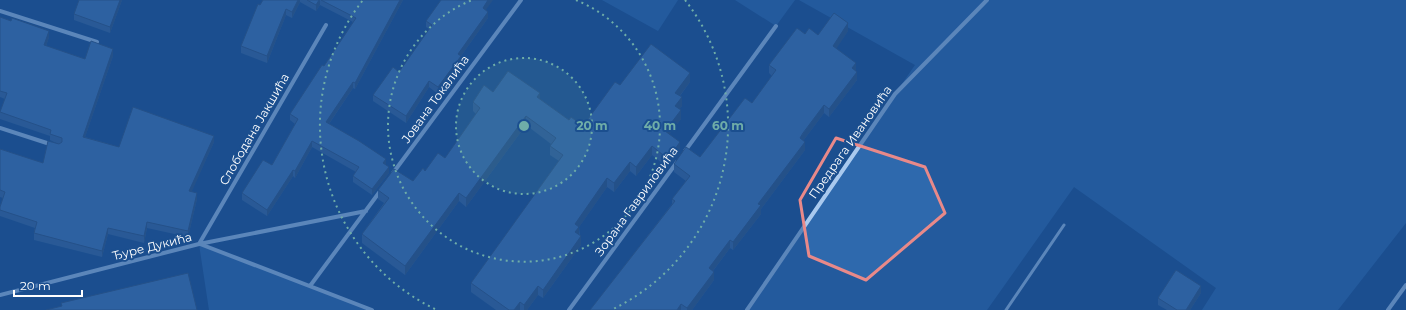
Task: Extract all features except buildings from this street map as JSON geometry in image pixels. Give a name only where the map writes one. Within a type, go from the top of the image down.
[{"type":"street","name":"Јована Токалића","points":[[389,179],[521,0]]},
{"type":"street","name":"Предрага Ивановића","points":[[747,310],[895,94],[987,0]]},
{"type":"street","points":[[0,11],[97,42]]},
{"type":"street","name":"Слободана Јакшића","points":[[200,244],[326,25]]},
{"type":"street","name":"Зорана Гавриловића","points":[[684,152],[776,26]]},
{"type":"street","points":[[0,128],[58,147]]},
{"type":"street","name":"Зорана Гавриловића","points":[[569,310],[680,158]]},
{"type":"street","points":[[310,286],[385,185]]},
{"type":"street","points":[[200,244],[366,211]]},
{"type":"street","name":"Ђуре Дукића","points":[[0,295],[200,244],[372,310]]},
{"type":"street","points":[[1388,310],[1406,286]]},
{"type":"lane","points":[[1006,310],[1064,225]]},
{"type":"highlighted area","points":[[836,138],[925,167],[945,213],[866,280],[809,256],[800,200]]},
{"type":"shaded area","points":[[602,0],[678,0],[658,31]]},
{"type":"shaded area","points":[[735,0],[795,0],[776,26]]},
{"type":"shaded area","points":[[799,0],[1406,0],[1406,223],[1338,310],[1202,310],[1216,288],[1074,187],[987,310],[747,310],[915,65]]},
{"type":"shaded area","points":[[199,244],[372,310],[209,310]]}]
